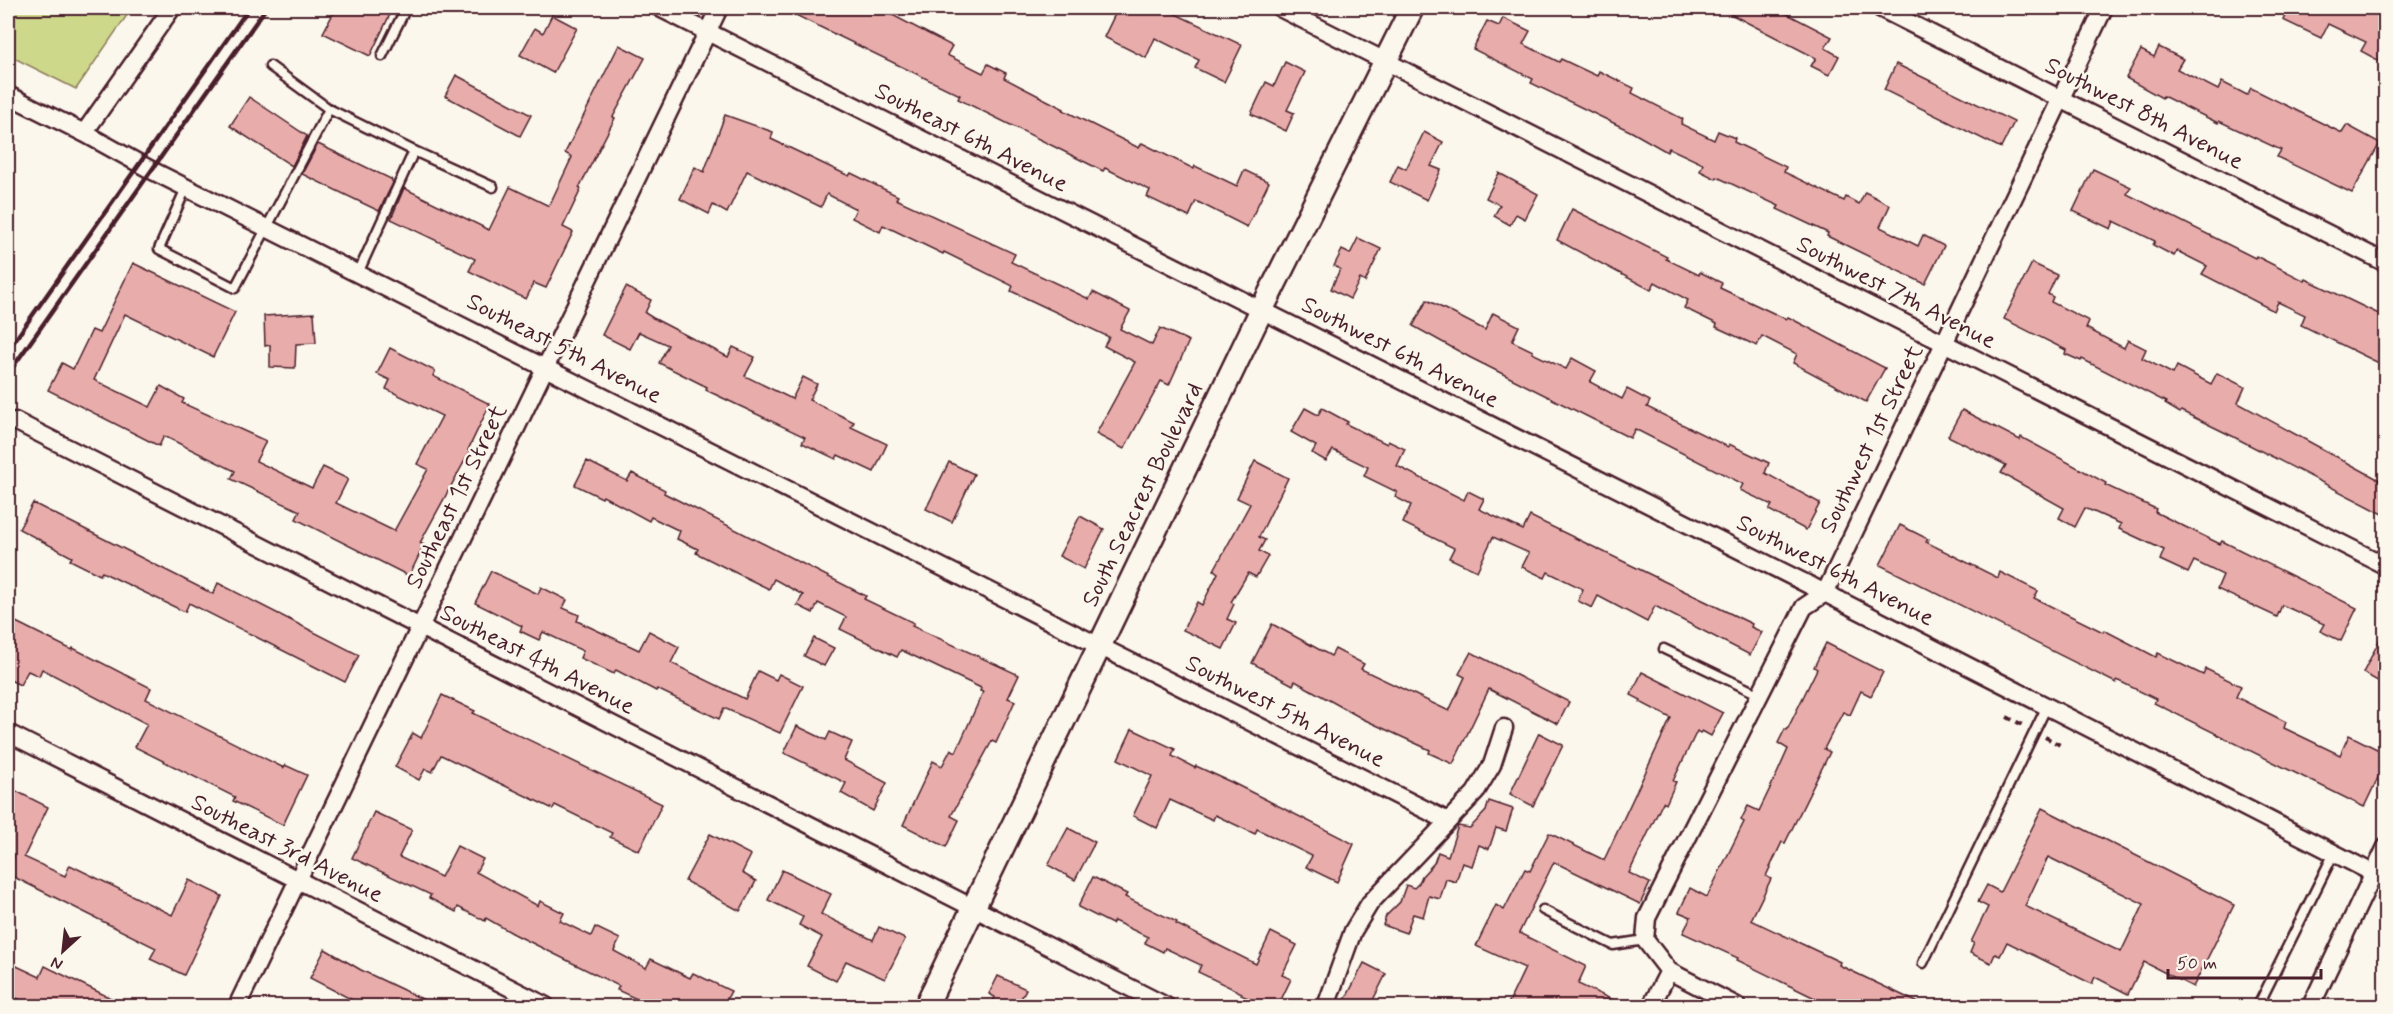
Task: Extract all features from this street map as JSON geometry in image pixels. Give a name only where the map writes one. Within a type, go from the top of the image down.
[{"type":"street","points":[[84,133],[172,8]]},
{"type":"street","name":"Southeast 6th Avenue","points":[[660,8],[1261,311]]},
{"type":"street","name":"Southeast 1st Street","points":[[237,1006],[720,8]]},
{"type":"street","name":"Southwest 7th Avenue","points":[[1280,8],[2385,566]]},
{"type":"street","name":"South Seacrest Boulevard","points":[[926,1006],[1261,311],[1412,8]]},
{"type":"street","name":"Southwest 8th Avenue","points":[[1880,8],[2385,262]]},
{"type":"street","name":"Southwest 1st Street","points":[[1645,940],[1647,918],[1804,607],[1825,592],[1945,345],[2104,8]]},
{"type":"street","name":"Southeast 5th Avenue","points":[[8,95],[84,133],[138,164],[1100,646]]},
{"type":"street","name":"Southwest 6th Avenue","points":[[1261,311],[1825,592],[2334,853],[2379,873]]},
{"type":"street","name":"Southeast 4th Avenue","points":[[15,421],[1166,1006]]},
{"type":"street","name":"Southwest 5th Avenue","points":[[1100,646],[1449,821]]},
{"type":"street","points":[[1326,1006],[1353,931],[1370,903],[1449,821],[1485,779],[1504,728]]},
{"type":"street","name":"Southeast 3rd Avenue","points":[[8,733],[546,1006]]},
{"type":"street","points":[[2312,1006],[2379,873],[2385,847]]},
{"type":"street","points":[[1645,940],[1669,971],[1737,1006]]},
{"type":"street","points":[[1651,1006],[1669,971]]},
{"type":"lane","points":[[382,56],[406,8]]},
{"type":"lane","points":[[270,66],[329,109],[414,152],[493,187]]},
{"type":"lane","points":[[186,188],[159,249],[235,288],[329,109]]},
{"type":"lane","points":[[358,273],[414,152]]},
{"type":"lane","points":[[1664,649],[1760,696]]},
{"type":"lane","points":[[1923,963],[2048,706]]},
{"type":"lane","points":[[2258,1006],[2334,853]]},
{"type":"lane","points":[[1543,910],[1613,945],[1645,940]]},
{"type":"green space","points":[[8,8],[132,8],[76,89],[8,55]]},
{"type":"building","points":[[336,8],[393,8],[370,56],[323,33]]},
{"type":"building","points":[[781,8],[879,8],[952,46],[947,55],[983,73],[988,64],[1006,73],[1004,78],[1139,148],[1142,143],[1194,169],[1195,166],[1237,186],[1244,170],[1269,182],[1247,227],[1196,201],[1189,217],[1147,197],[1150,190],[1105,168],[1103,171],[958,99],[960,95]]},
{"type":"building","points":[[1118,8],[1163,8],[1242,45],[1224,82],[1195,68],[1199,60],[1155,38],[1146,58],[1104,37]]},
{"type":"building","points":[[1719,8],[1776,8],[1832,37],[1825,48],[1839,56],[1829,75],[1811,66],[1816,58]]},
{"type":"building","points":[[2289,8],[2374,8],[2385,13],[2385,64],[2361,51],[2366,42],[2328,24],[2321,38],[2283,20]]},
{"type":"building","points":[[552,15],[577,28],[553,73],[520,55],[535,28],[543,33]]},
{"type":"building","points":[[1503,18],[1530,31],[1523,44],[1559,62],[1561,59],[1597,76],[1599,71],[1634,88],[1632,93],[1683,119],[1681,124],[1714,140],[1718,131],[1735,138],[1734,142],[1786,167],[1784,172],[1844,201],[1846,197],[1859,204],[1865,192],[1890,205],[1880,227],[1918,246],[1923,235],[1944,246],[1925,284],[1827,236],[1828,233],[1777,209],[1779,206],[1700,171],[1703,164],[1669,148],[1667,152],[1632,132],[1531,83],[1533,79],[1473,49],[1487,21],[1499,26]]},
{"type":"building","points":[[619,45],[645,58],[613,117],[615,118],[579,188],[581,189],[563,227],[573,232],[546,288],[534,283],[526,299],[469,271],[475,259],[391,219],[404,188],[489,230],[510,187],[549,206],[572,157],[565,153]]},
{"type":"building","points":[[2159,47],[2183,59],[2177,69],[2218,90],[2222,82],[2247,95],[2251,88],[2342,133],[2347,125],[2380,143],[2352,193],[2277,157],[2281,150],[2163,96],[2162,98],[2126,78],[2141,50],[2154,57]]},
{"type":"building","points":[[1285,62],[1305,72],[1287,110],[1294,113],[1286,131],[1251,114],[1266,82],[1274,86]]},
{"type":"building","points":[[1896,64],[2014,122],[2001,148],[1884,90]]},
{"type":"building","points":[[456,75],[531,115],[520,136],[445,96]]},
{"type":"building","points":[[249,97],[307,136],[292,166],[230,126]]},
{"type":"building","points":[[725,115],[773,132],[771,139],[849,176],[851,173],[898,196],[896,199],[1015,254],[1011,262],[1089,299],[1093,292],[1130,311],[1120,329],[1152,345],[1160,328],[1189,341],[1169,385],[1161,381],[1124,449],[1096,434],[1135,362],[1104,346],[1109,337],[1011,291],[1013,286],[944,252],[943,254],[883,225],[880,232],[852,218],[856,209],[827,194],[821,207],[747,171],[727,213],[713,205],[709,214],[680,199],[695,167],[704,172]]},
{"type":"building","points":[[1424,132],[1443,142],[1431,166],[1441,170],[1427,200],[1390,182],[1398,165],[1406,169]]},
{"type":"building","points":[[318,144],[391,179],[393,183],[379,211],[302,174]]},
{"type":"building","points":[[2093,169],[2131,187],[2127,194],[2255,258],[2256,256],[2385,317],[2385,366],[2301,325],[2305,315],[2278,302],[2274,311],[2202,274],[2207,266],[2177,251],[2174,256],[2153,245],[2155,241],[2114,221],[2111,229],[2073,211]]},
{"type":"building","points":[[1499,173],[1538,194],[1525,219],[1516,214],[1510,225],[1494,216],[1500,205],[1486,198]]},
{"type":"building","points":[[1572,209],[1667,257],[1666,259],[1722,283],[1720,288],[1786,319],[1788,317],[1885,368],[1866,402],[1793,363],[1797,354],[1762,336],[1757,346],[1716,327],[1717,324],[1684,308],[1688,300],[1655,282],[1651,290],[1557,240]]},
{"type":"building","points":[[1358,238],[1381,249],[1365,282],[1360,279],[1350,299],[1331,289],[1340,269],[1334,266],[1342,250],[1350,254]]},
{"type":"building","points":[[133,263],[235,312],[213,357],[125,314],[94,380],[150,407],[161,386],[184,399],[182,403],[266,441],[256,461],[312,488],[323,467],[348,479],[336,503],[394,531],[428,469],[417,464],[442,416],[386,389],[390,380],[377,374],[390,348],[435,371],[433,376],[490,404],[468,450],[470,451],[420,543],[424,545],[409,576],[296,519],[300,511],[231,479],[235,471],[164,436],[159,446],[48,390],[62,363],[73,369],[92,330],[99,333]]},
{"type":"building","points":[[2032,263],[2057,275],[2048,294],[2053,297],[2051,302],[2089,321],[2086,328],[2124,348],[2128,340],[2146,349],[2142,358],[2173,374],[2177,366],[2211,384],[2217,373],[2245,387],[2238,403],[2385,483],[2385,515],[2232,436],[2181,411],[2180,413],[2165,404],[2166,402],[2082,359],[2081,361],[2065,354],[2066,350],[2004,319]]},
{"type":"building","points":[[626,287],[651,300],[645,313],[653,318],[728,357],[733,347],[755,357],[745,376],[792,399],[803,377],[817,384],[809,400],[854,422],[851,427],[887,444],[874,472],[838,455],[836,459],[802,443],[805,437],[706,390],[707,387],[659,363],[668,345],[639,332],[630,349],[602,335]]},
{"type":"building","points":[[1427,300],[1485,330],[1493,313],[1519,326],[1512,341],[1533,351],[1532,353],[1566,369],[1572,358],[1596,371],[1590,382],[1622,399],[1627,389],[1650,401],[1647,407],[1728,447],[1729,444],[1769,463],[1765,473],[1820,503],[1806,530],[1769,510],[1772,505],[1740,490],[1743,484],[1635,429],[1630,438],[1471,358],[1413,326]]},
{"type":"building","points":[[314,313],[316,343],[296,344],[295,368],[270,367],[270,345],[265,346],[264,316]]},
{"type":"building","points":[[1305,408],[1318,415],[1322,408],[1348,422],[1346,424],[1387,444],[1388,441],[1405,449],[1397,466],[1464,500],[1468,491],[1484,499],[1479,509],[1523,530],[1530,516],[1752,624],[1751,627],[1762,632],[1750,655],[1655,606],[1647,622],[1598,596],[1592,608],[1578,601],[1583,589],[1548,572],[1545,578],[1522,567],[1529,553],[1493,537],[1477,571],[1449,558],[1454,548],[1403,523],[1411,505],[1395,497],[1397,492],[1364,476],[1368,467],[1333,450],[1326,461],[1312,453],[1316,446],[1291,432]]},
{"type":"building","points":[[1962,410],[2020,440],[2021,437],[2106,483],[2105,485],[2156,509],[2155,512],[2220,544],[2222,541],[2357,608],[2341,641],[2320,631],[2324,624],[2282,605],[2277,617],[2217,589],[2223,575],[2194,561],[2188,573],[2160,560],[2164,550],[2119,529],[2121,524],[2085,508],[2075,527],[2059,518],[2064,508],[2001,473],[2006,465],[1948,436]]},
{"type":"building","points":[[587,461],[627,481],[632,473],[665,490],[664,493],[866,596],[864,599],[914,623],[912,626],[1019,675],[1008,698],[1015,701],[996,743],[992,741],[951,816],[959,820],[946,847],[903,825],[933,761],[942,766],[951,749],[956,752],[983,692],[980,691],[981,688],[901,650],[897,657],[840,629],[846,617],[818,603],[813,613],[797,605],[803,595],[774,579],[769,589],[696,553],[698,549],[677,539],[680,531],[651,517],[649,521],[603,496],[602,498],[575,485]]},
{"type":"building","points":[[1255,461],[1288,478],[1259,537],[1265,540],[1259,551],[1268,556],[1256,577],[1248,573],[1231,602],[1234,604],[1227,619],[1236,623],[1223,649],[1183,630],[1197,602],[1202,605],[1218,573],[1214,570],[1250,504],[1237,498]]},
{"type":"building","points":[[949,462],[974,474],[952,522],[926,509]]},
{"type":"building","points":[[33,503],[213,594],[218,583],[359,655],[345,682],[189,603],[185,612],[102,572],[100,575],[70,560],[72,557],[19,529]]},
{"type":"building","points":[[1080,516],[1104,529],[1084,569],[1059,556]]},
{"type":"building","points":[[1900,525],[1928,539],[1926,542],[1998,578],[2000,572],[2038,591],[2034,598],[2103,632],[2104,630],[2156,657],[2158,653],[2203,675],[2206,669],[2241,686],[2236,697],[2286,722],[2284,728],[2340,755],[2349,735],[2385,753],[2385,763],[2364,807],[2154,703],[2156,699],[2117,680],[2116,683],[1880,565]]},
{"type":"building","points":[[491,571],[538,594],[541,587],[567,600],[563,608],[579,615],[577,621],[639,650],[649,631],[679,647],[671,663],[745,699],[758,671],[776,680],[779,674],[803,686],[780,733],[724,708],[719,719],[616,670],[614,674],[580,658],[583,651],[543,632],[539,640],[520,631],[522,626],[475,603]]},
{"type":"building","points":[[8,618],[151,688],[146,699],[284,768],[285,765],[307,775],[283,825],[233,801],[235,797],[135,747],[147,724],[42,669],[39,676],[28,671],[20,685],[8,679]]},
{"type":"building","points":[[1272,624],[1331,656],[1335,649],[1364,664],[1361,669],[1449,711],[1465,677],[1459,674],[1471,652],[1569,702],[1558,724],[1489,689],[1453,764],[1429,753],[1430,750],[1363,719],[1295,681],[1293,685],[1252,663]]},
{"type":"building","points":[[2385,629],[2385,685],[2363,673]]},
{"type":"building","points":[[814,638],[834,648],[824,666],[804,656]]},
{"type":"building","points":[[1826,643],[1883,672],[1871,696],[1861,691],[1850,715],[1843,712],[1824,749],[1830,752],[1766,876],[1771,879],[1751,920],[1925,1006],[1831,1006],[1737,960],[1738,958],[1683,933],[1691,917],[1679,912],[1690,888],[1707,897],[1744,822],[1741,820],[1748,806],[1759,811],[1788,749],[1778,743],[1785,729],[1787,730],[1817,669],[1814,667]]},
{"type":"building","points":[[1642,672],[1723,713],[1711,736],[1697,731],[1673,781],[1676,782],[1666,804],[1663,802],[1629,873],[1650,883],[1640,904],[1554,862],[1519,933],[1586,966],[1578,984],[1626,1006],[1507,1006],[1525,968],[1476,946],[1496,905],[1504,910],[1525,869],[1530,871],[1549,833],[1604,860],[1671,718],[1631,695]]},
{"type":"building","points":[[442,695],[475,711],[473,713],[662,804],[639,851],[610,837],[612,833],[555,805],[553,809],[441,755],[432,772],[425,769],[419,780],[395,767],[413,733],[421,738]]},
{"type":"building","points":[[797,726],[826,740],[830,732],[852,742],[844,760],[887,783],[873,811],[841,793],[846,783],[784,753]]},
{"type":"building","points":[[1132,729],[1175,749],[1172,756],[1195,768],[1196,766],[1231,782],[1354,844],[1337,882],[1306,867],[1312,856],[1257,829],[1255,834],[1215,815],[1213,820],[1170,800],[1157,828],[1133,816],[1152,776],[1118,759]]},
{"type":"building","points":[[1539,733],[1563,745],[1533,806],[1510,794]]},
{"type":"building","points":[[14,790],[48,807],[24,857],[65,876],[70,865],[172,915],[189,880],[222,896],[184,975],[150,959],[156,948],[8,874],[14,856],[8,853],[8,805]]},
{"type":"building","points":[[1489,801],[1513,809],[1506,831],[1496,828],[1489,849],[1479,845],[1472,866],[1462,863],[1456,882],[1446,879],[1440,899],[1429,896],[1423,917],[1413,914],[1406,933],[1383,925],[1386,916],[1400,902],[1406,885],[1414,888],[1419,883],[1434,863],[1438,852],[1448,856],[1458,826],[1470,828],[1486,811]]},
{"type":"building","points":[[2042,808],[2234,905],[2193,987],[2144,962],[2128,994],[2095,977],[2092,984],[2007,942],[2000,956],[1995,954],[1991,963],[1970,953],[1974,943],[1971,942],[1988,907],[1978,902],[1987,885],[2000,892]],"holes":[[[2048,857],[2144,904],[2121,952],[2025,906]]]},
{"type":"building","points":[[374,812],[412,830],[399,857],[441,877],[457,846],[483,859],[476,872],[538,906],[540,901],[564,913],[560,921],[591,936],[595,927],[620,939],[614,951],[646,968],[651,959],[690,978],[693,973],[731,991],[723,1006],[652,1006],[617,990],[619,986],[486,918],[485,921],[458,907],[456,912],[429,898],[431,895],[352,858]]},
{"type":"building","points":[[1068,828],[1095,842],[1075,880],[1048,865]]},
{"type":"building","points":[[710,834],[751,855],[742,873],[756,881],[740,911],[685,881]]},
{"type":"building","points":[[782,870],[831,894],[821,914],[873,940],[879,927],[905,939],[885,979],[846,961],[836,981],[807,966],[822,937],[799,925],[803,917],[768,900]]},
{"type":"building","points":[[1093,877],[1127,894],[1125,897],[1256,964],[1271,932],[1297,945],[1282,975],[1291,979],[1278,1006],[1265,1006],[1241,995],[1242,993],[1198,972],[1201,965],[1165,948],[1163,952],[1145,943],[1148,937],[1114,921],[1112,924],[1078,907]]},
{"type":"building","points":[[325,949],[361,970],[437,1006],[364,1006],[310,978]]},
{"type":"building","points":[[8,962],[40,977],[45,966],[127,1006],[33,1006],[8,994]]},
{"type":"building","points":[[1364,963],[1386,974],[1370,1006],[1342,1006]]},
{"type":"building","points":[[998,976],[1026,989],[1017,1006],[991,1006],[995,997],[989,994]]},
{"type":"railway","points":[[8,350],[249,8]]},
{"type":"railway","points":[[8,374],[266,8]]}]
